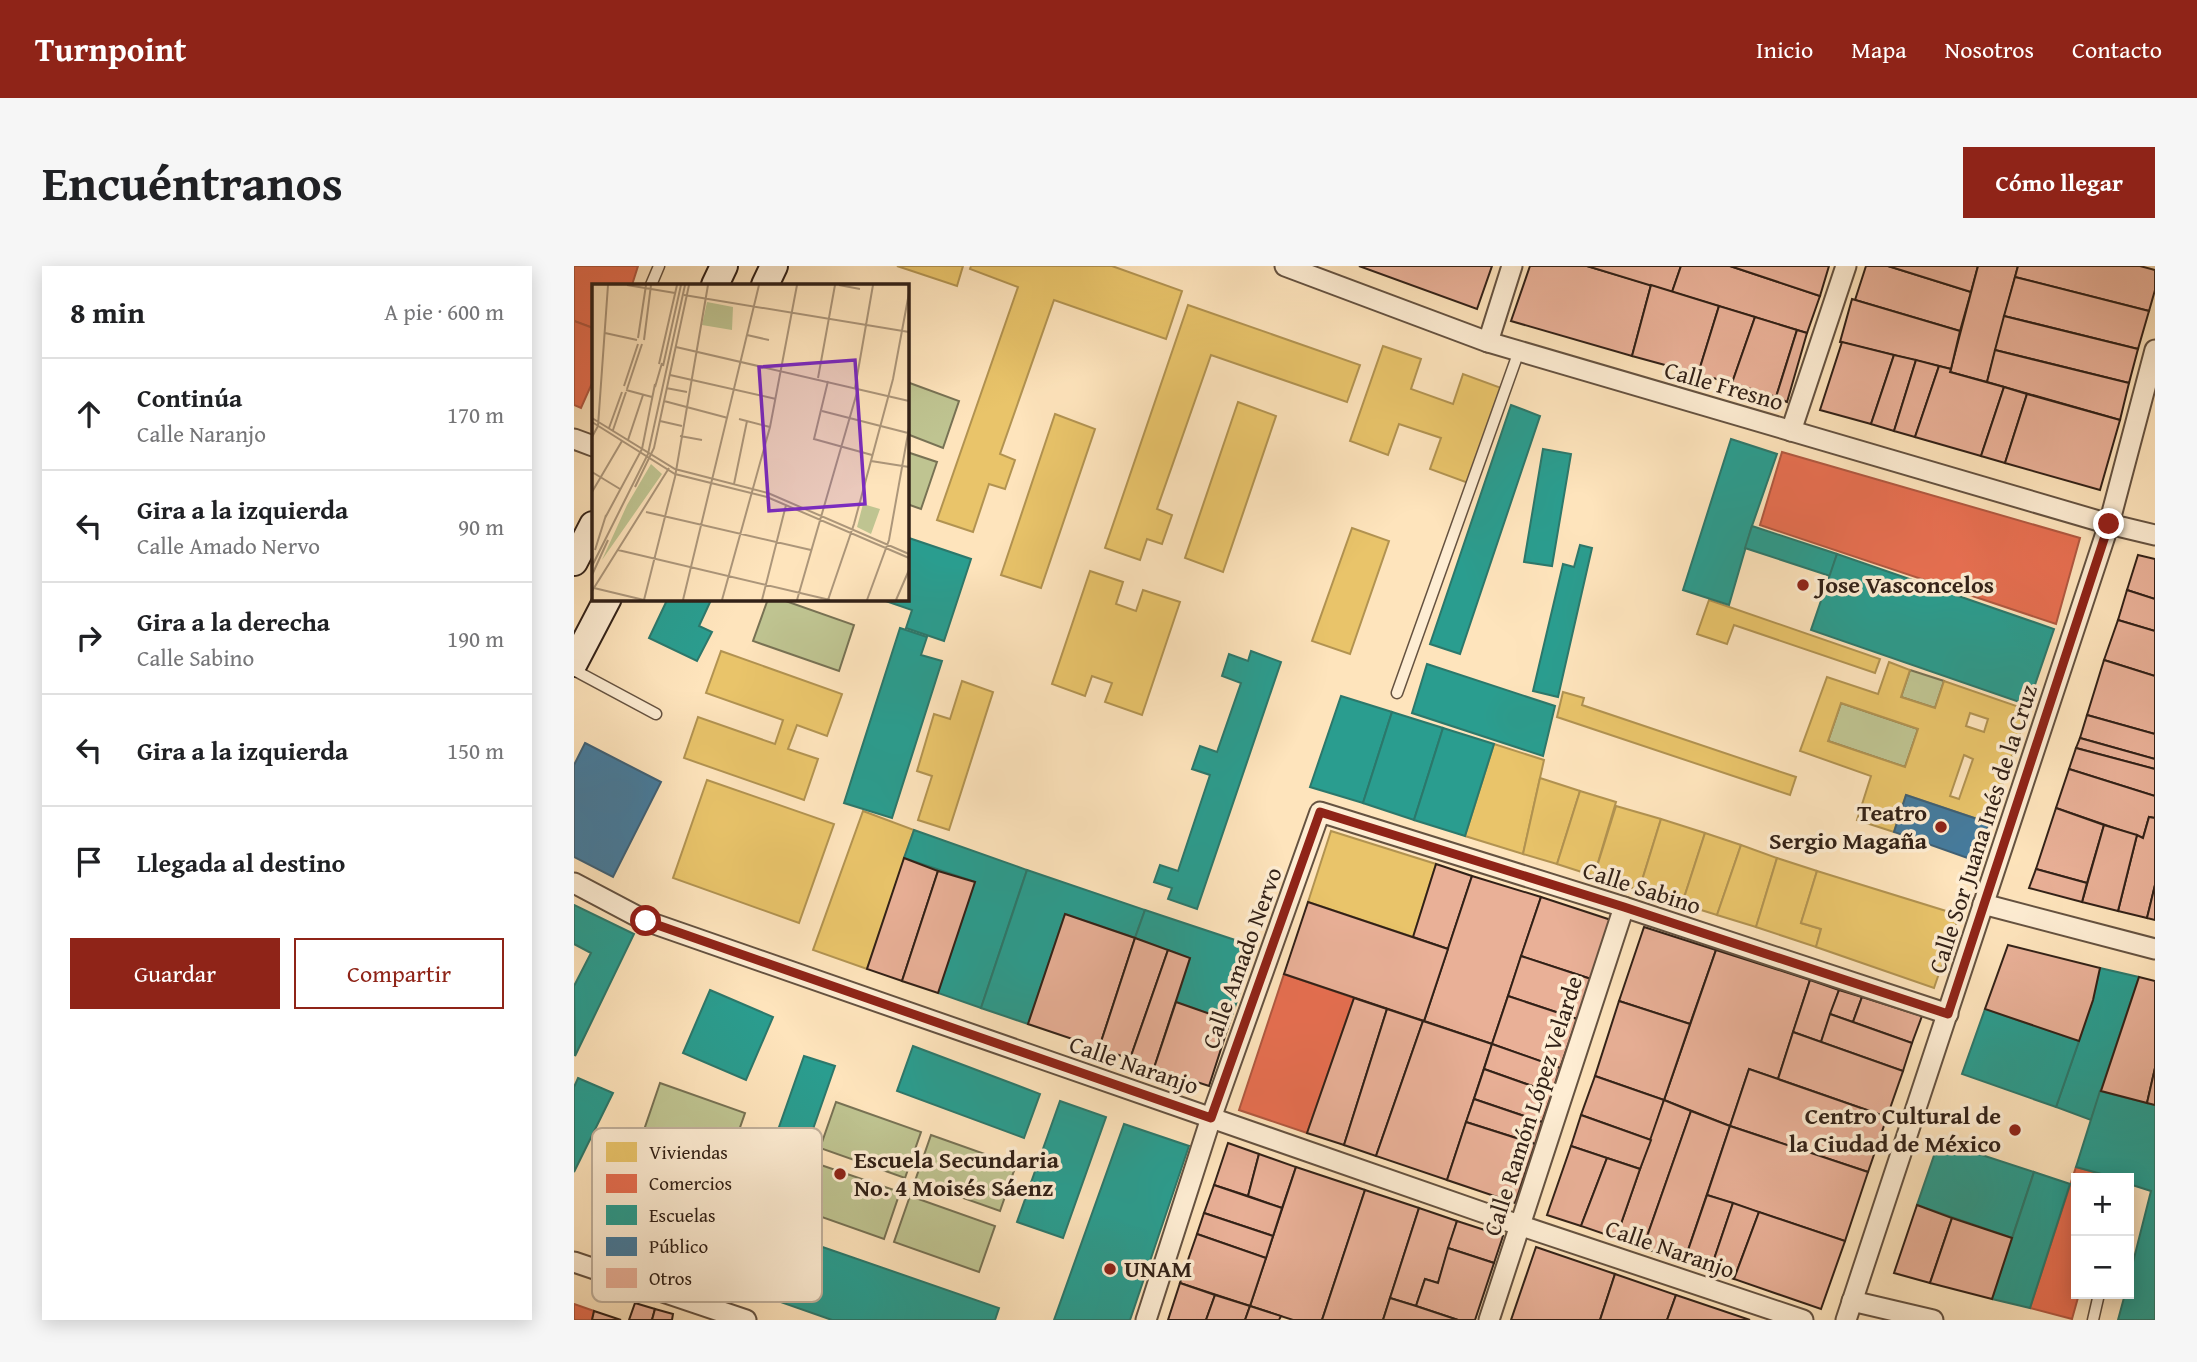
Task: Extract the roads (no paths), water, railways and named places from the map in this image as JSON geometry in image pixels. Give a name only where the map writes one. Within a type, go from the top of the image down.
[{"type":"main road","points":[[715,284],[724,266]]},
{"type":"main road","points":[[765,284],[774,266]]},
{"type":"main road","points":[[574,562],[592,527]]},
{"type":"main road","points":[[574,663],[607,600]]},
{"type":"street","name":"Calle Fresno","points":[[1285,266],[1488,342],[2109,524],[2155,535]]},
{"type":"street","points":[[1488,342],[1512,266]]},
{"type":"street","points":[[1791,431],[1846,266]]},
{"type":"street","name":"Calle Sor Juana Inés de la Cruz","points":[[1846,1320],[2109,524],[2155,350]]},
{"type":"street","name":"Calle Sabino","points":[[1320,812],[1624,907],[1948,1014]]},
{"type":"street","name":"Calle Amado Nervo","points":[[1146,1320],[1211,1118],[1320,812]]},
{"type":"street","name":"Calle Naranjo","points":[[574,883],[646,921],[1520,1225],[1803,1320]]},
{"type":"street","points":[[1983,904],[2155,949]]},
{"type":"street","name":"Calle Ramón López Velarde","points":[[1489,1320],[1624,907]]},
{"type":"street","points":[[574,1262],[592,1268]]},
{"type":"street","points":[[1852,1301],[1933,1320]]},
{"type":"street","points":[[693,1302],[746,1320]]},
{"type":"lane","points":[[651,284],[659,266]]},
{"type":"lane","points":[[1397,693],[1519,351]]},
{"type":"lane","points":[[574,670],[656,714]]},
{"type":"lane","points":[[2093,1320],[2098,1299]]},
{"type":"place","name":"Jose Vasconcelos","points":[[1803,585]]},
{"type":"place","name":"Teatro Sergio Magaña","points":[[1941,827]]},
{"type":"place","name":"Centro Cultural de la Ciudad de México","points":[[2015,1130]]},
{"type":"place","name":"Escuela Secundaria No. 4 Moisés Sáenz","points":[[840,1174]]},
{"type":"place","name":"UNAM","points":[[1110,1269]]}]
